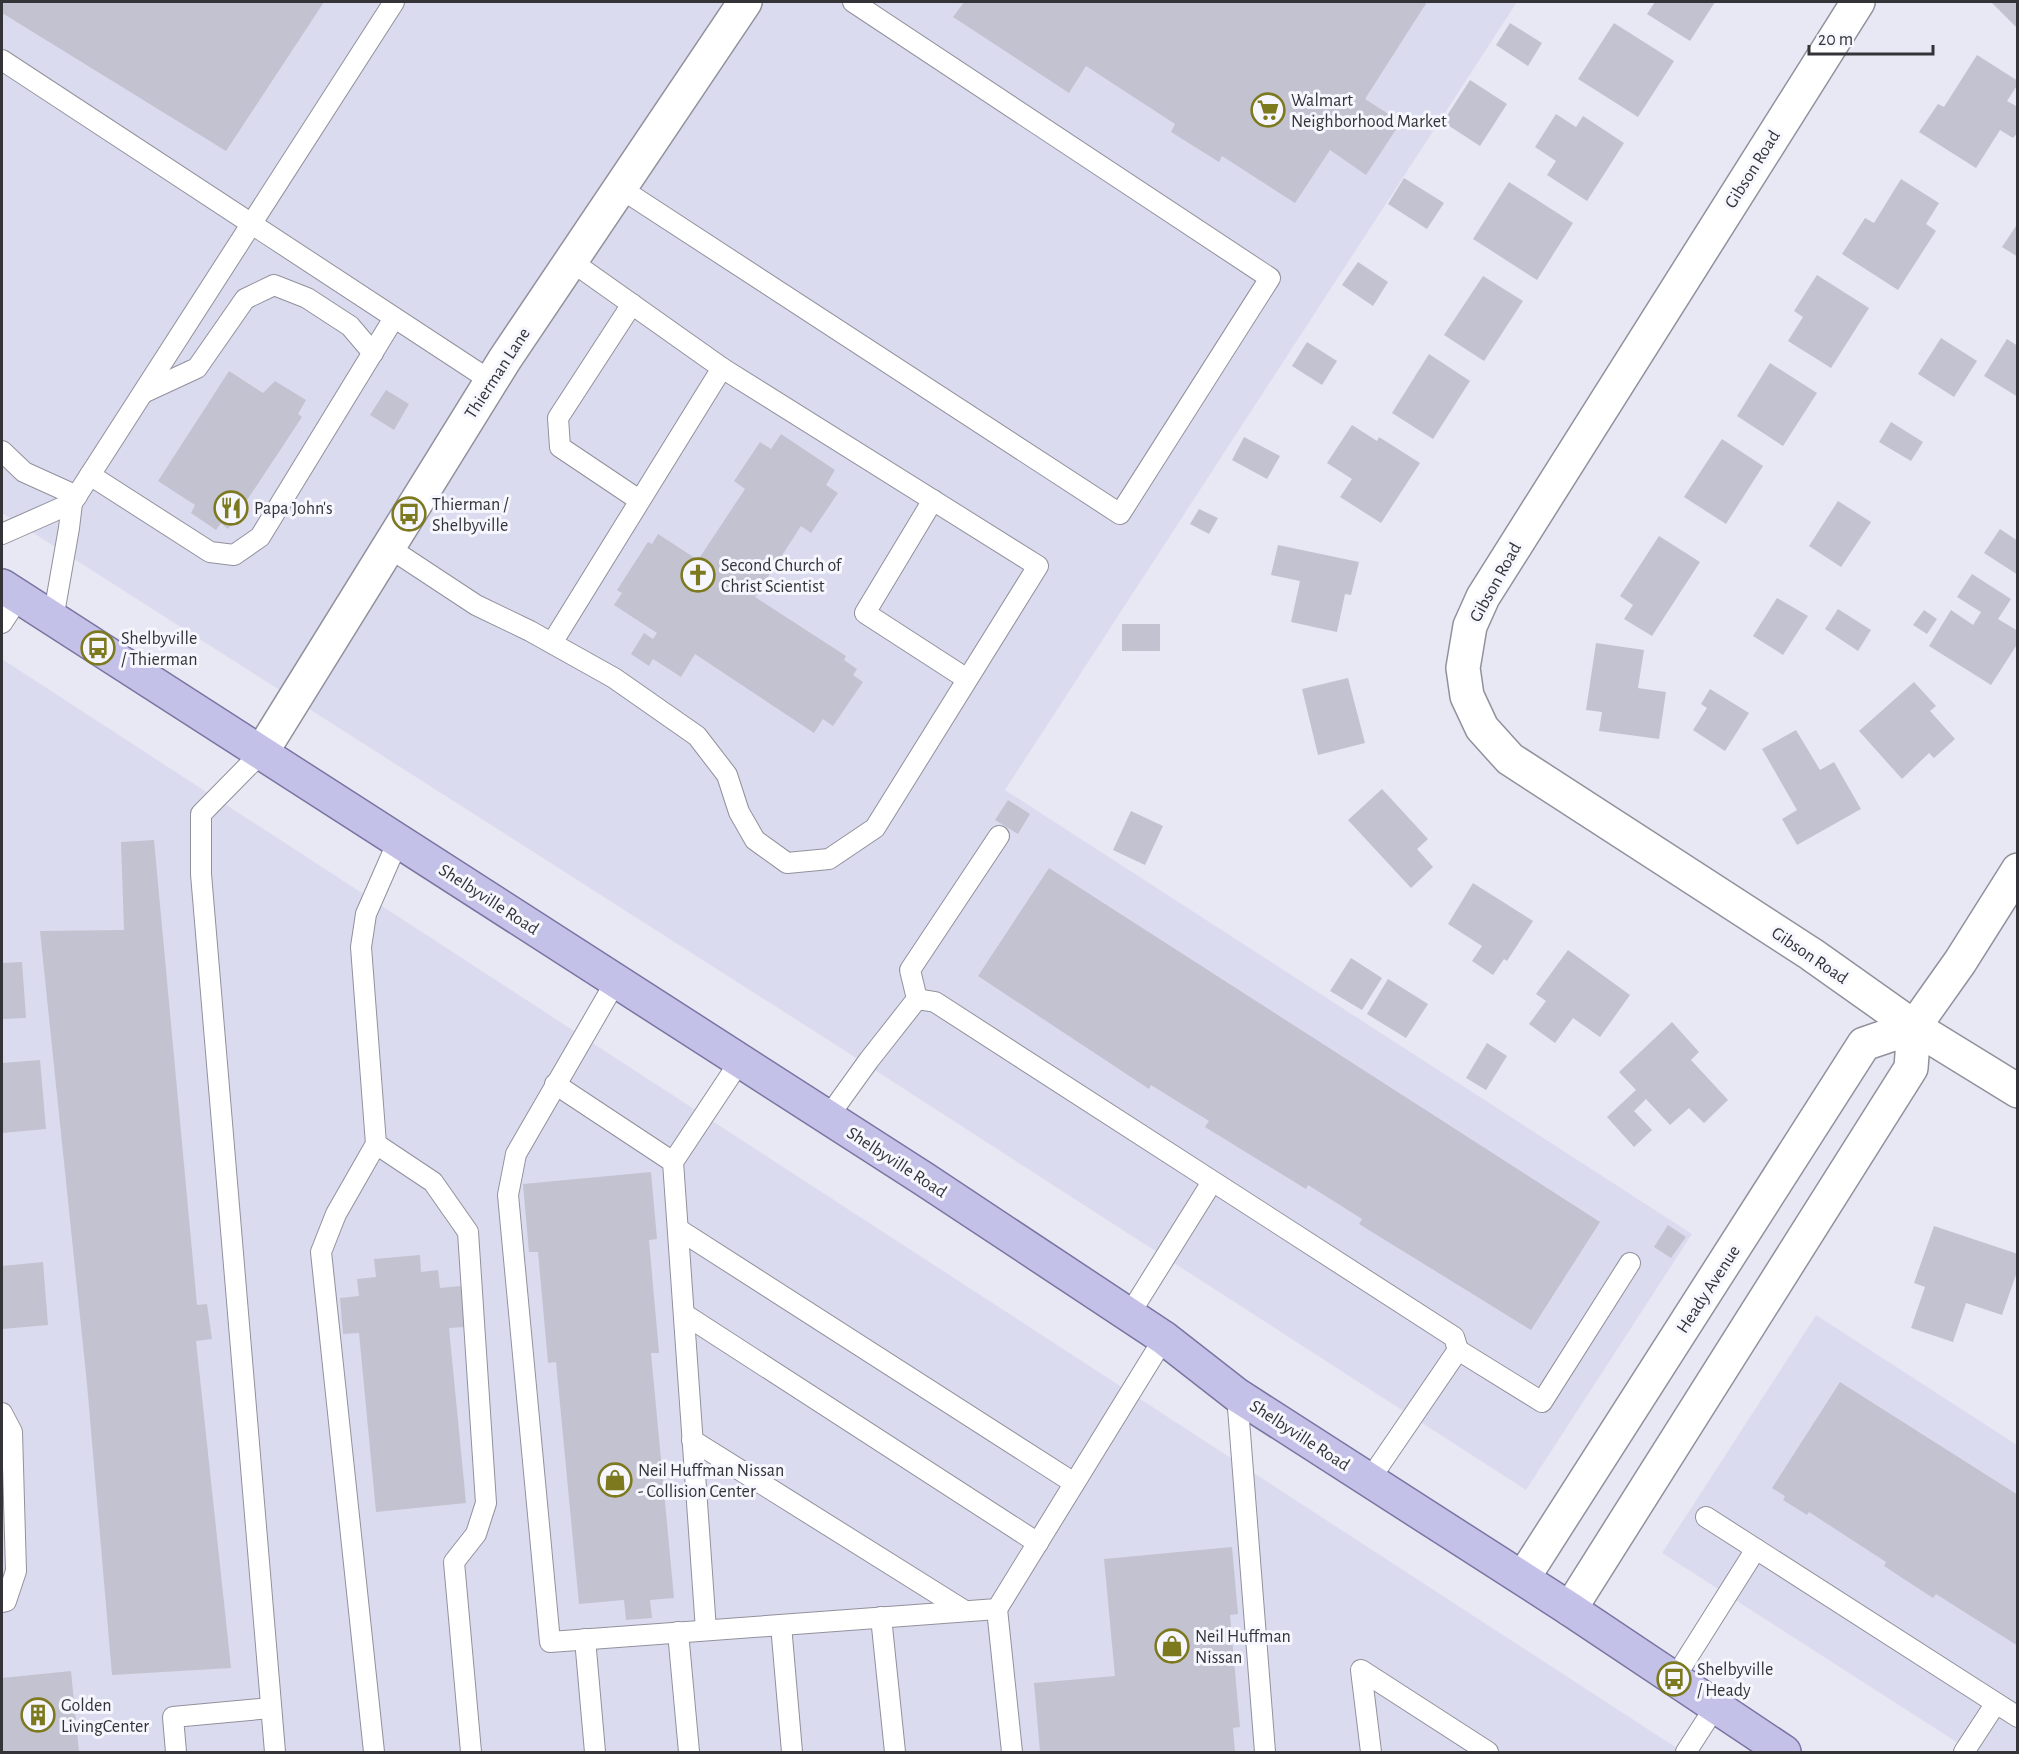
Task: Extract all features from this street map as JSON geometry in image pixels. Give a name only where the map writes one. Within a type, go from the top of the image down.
[{"type":"main road","name":"Shelbyville Road","points":[[8,602],[53,619],[828,1117],[1164,1338],[1237,1395],[1523,1578],[1784,1752]]},
{"type":"street","name":"Thierman Lane","points":[[261,753],[491,381],[745,2]]},
{"type":"street","name":"Gibson Road","points":[[1858,2],[1483,597],[1470,626],[1463,668],[1467,696],[1482,728],[1510,759],[1801,948],[1914,1027],[2018,1091]]},
{"type":"street","points":[[1570,1609],[1911,1068],[1914,1027],[1960,962],[2018,870]]},
{"type":"street","name":"Heady Avenue","points":[[1523,1578],[1864,1044],[1914,1027]]},
{"type":"lane","points":[[53,619],[74,499],[394,2]]},
{"type":"lane","points":[[620,188],[1120,514],[1270,278],[882,10],[853,2]]},
{"type":"lane","points":[[2,60],[491,381]]},
{"type":"lane","points":[[388,547],[476,605],[552,642],[614,678],[697,736],[727,775],[739,812],[755,840],[787,863],[829,859],[876,828],[1038,566],[722,368],[571,261]]},
{"type":"lane","points":[[143,393],[197,368],[245,299],[274,285],[307,298],[350,326],[373,353]]},
{"type":"lane","points":[[632,304],[558,418],[560,447],[639,500]]},
{"type":"lane","points":[[90,475],[210,552],[234,555],[260,537],[394,318]]},
{"type":"lane","points":[[552,642],[722,368]]},
{"type":"lane","points":[[2,451],[24,472],[74,499]]},
{"type":"lane","points":[[2,534],[74,499]]},
{"type":"lane","points":[[933,500],[865,613],[968,680]]},
{"type":"lane","points":[[261,753],[201,814],[201,864],[275,1752]]},
{"type":"lane","points":[[917,999],[910,970],[999,836]]},
{"type":"lane","points":[[374,1752],[321,1251],[336,1214],[376,1144],[361,947],[366,915],[398,841]]},
{"type":"lane","points":[[616,981],[516,1154],[508,1195],[550,1642],[998,1609]]},
{"type":"lane","points":[[828,1117],[917,999]]},
{"type":"lane","points":[[917,999],[935,1002],[1454,1337],[1458,1350],[1542,1402],[1630,1263]]},
{"type":"lane","points":[[706,1630],[673,1162],[740,1061]]},
{"type":"lane","points":[[555,1084],[673,1162]]},
{"type":"lane","points":[[376,1144],[433,1182],[468,1232],[486,1503],[476,1534],[454,1562],[471,1752]]},
{"type":"lane","points":[[1129,1315],[1212,1182]]},
{"type":"lane","points":[[678,1229],[1074,1483]]},
{"type":"lane","points":[[684,1314],[1038,1543]]},
{"type":"lane","points":[[1012,1752],[998,1609],[1164,1338]]},
{"type":"lane","points":[[1370,1479],[1458,1350]]},
{"type":"lane","points":[[1237,1395],[1264,1752]]},
{"type":"lane","points":[[2,1413],[12,1432],[16,1571],[6,1601],[2,1602]]},
{"type":"lane","points":[[692,1440],[965,1611]]},
{"type":"lane","points":[[1706,1517],[2018,1717]]},
{"type":"lane","points":[[1674,1679],[1756,1549]]},
{"type":"lane","points":[[881,1617],[895,1752]]},
{"type":"lane","points":[[781,1625],[792,1752]]},
{"type":"lane","points":[[678,1632],[689,1752]]},
{"type":"lane","points":[[585,1639],[595,1752]]},
{"type":"lane","points":[[1371,1752],[1361,1670],[1488,1752]]},
{"type":"lane","points":[[1964,1752],[1996,1703]]},
{"type":"lane","points":[[1686,1752],[1715,1707]]},
{"type":"lane","points":[[176,1752],[173,1717],[271,1708]]},
{"type":"shaded area","points":[[2,2],[1517,2],[1005,790],[1692,1234],[1526,1490],[839,1047],[2,513]]},
{"type":"shaded area","points":[[2,659],[1683,1752],[2,1752]]},
{"type":"shaded area","points":[[1816,1315],[2017,1445],[2017,1752],[1972,1752],[1662,1553]]},
{"type":"building","points":[[2,2],[324,2],[226,151],[2,13]]},
{"type":"building","name":"Walmart Neighborhood Market","points":[[964,2],[1427,2],[1365,99],[1401,122],[1366,175],[1330,150],[1295,203],[1222,156],[1219,162],[1171,132],[1175,124],[1086,66],[1069,93],[953,17]]},
{"type":"building","points":[[1655,2],[1715,2],[1690,41],[1647,14]]},
{"type":"building","points":[[1991,2],[2018,2],[2018,29]]},
{"type":"building","points":[[1510,23],[1542,43],[1528,66],[1496,45]]},
{"type":"building","points":[[1614,23],[1674,61],[1638,117],[1578,79]]},
{"type":"building","points":[[1977,55],[2018,81],[2007,101],[2018,107],[2018,132],[2013,138],[2000,130],[1976,168],[1919,132],[1938,104],[1944,107]]},
{"type":"building","points":[[1470,80],[1507,104],[1480,146],[1443,122]]},
{"type":"building","points":[[1556,114],[1576,127],[1583,116],[1624,143],[1587,201],[1547,175],[1556,161],[1535,147]]},
{"type":"building","points":[[1404,178],[1444,203],[1427,229],[1388,204]]},
{"type":"building","points":[[1901,179],[1939,203],[1926,224],[1936,231],[1898,290],[1842,254],[1865,218],[1874,223]]},
{"type":"building","points":[[1509,182],[1573,223],[1537,280],[1473,239]]},
{"type":"building","points":[[2018,223],[2018,257],[2002,247]]},
{"type":"building","points":[[1358,262],[1388,282],[1373,306],[1342,285]]},
{"type":"building","points":[[1817,275],[1869,308],[1831,368],[1788,341],[1803,317],[1794,311]]},
{"type":"building","points":[[1483,276],[1523,301],[1484,361],[1444,335]]},
{"type":"building","points":[[1941,338],[1977,361],[1954,397],[1918,374]]},
{"type":"building","points":[[2007,339],[2018,346],[2018,397],[1984,376]]},
{"type":"building","points":[[1307,342],[1337,361],[1322,385],[1292,366]]},
{"type":"building","points":[[1429,354],[1470,381],[1433,439],[1392,413]]},
{"type":"building","points":[[1770,363],[1817,393],[1783,446],[1737,416]]},
{"type":"building","points":[[229,371],[263,393],[275,381],[306,400],[298,414],[302,417],[228,529],[221,523],[216,530],[191,513],[195,505],[158,481]]},
{"type":"building","points":[[386,390],[409,404],[394,430],[370,415]]},
{"type":"building","points":[[1891,422],[1923,442],[1911,461],[1879,442]]},
{"type":"building","points":[[1352,425],[1377,441],[1379,437],[1420,463],[1381,523],[1340,497],[1352,479],[1327,463]]},
{"type":"building","name":"Second Church of Christ Scientist","points":[[781,434],[835,470],[826,485],[838,493],[811,533],[801,526],[755,597],[846,656],[844,660],[857,669],[853,675],[863,682],[833,726],[823,719],[814,733],[695,654],[681,677],[653,659],[649,666],[631,654],[644,633],[653,639],[657,633],[614,605],[622,593],[617,590],[648,542],[652,544],[658,534],[698,560],[745,489],[734,481],[760,442],[771,449]]},
{"type":"building","points":[[1244,437],[1280,456],[1267,479],[1232,460]]},
{"type":"building","points":[[1722,439],[1763,466],[1726,524],[1684,497]]},
{"type":"building","points":[[1838,501],[1871,522],[1841,567],[1809,546]]},
{"type":"building","points":[[1199,509],[1218,518],[1209,534],[1190,524]]},
{"type":"building","points":[[2000,529],[2018,541],[2018,575],[1984,553]]},
{"type":"building","points":[[1659,536],[1700,562],[1652,636],[1624,619],[1633,605],[1620,596]]},
{"type":"building","points":[[1278,545],[1359,562],[1351,595],[1345,594],[1337,632],[1291,622],[1300,581],[1271,575]]},
{"type":"building","points":[[1972,574],[2011,599],[1998,619],[2018,631],[2018,643],[1991,685],[1929,646],[1951,610],[1973,625],[1981,612],[1957,597]]},
{"type":"building","points":[[1777,598],[1808,616],[1783,655],[1753,636]]},
{"type":"building","points":[[1838,609],[1871,630],[1858,651],[1825,629]]},
{"type":"building","points":[[1924,610],[1937,619],[1927,634],[1913,625]]},
{"type":"building","points":[[1122,624],[1160,624],[1160,651],[1122,651]]},
{"type":"building","points":[[1596,643],[1644,650],[1638,688],[1666,692],[1659,739],[1599,731],[1602,712],[1586,710]]},
{"type":"building","points":[[1348,678],[1365,743],[1318,755],[1302,689]]},
{"type":"building","points":[[1914,682],[1936,706],[1930,711],[1955,739],[1934,758],[1929,753],[1902,779],[1859,731]]},
{"type":"building","points":[[1710,689],[1749,713],[1725,751],[1693,730],[1707,708],[1701,704]]},
{"type":"building","points":[[1796,730],[1820,770],[1834,762],[1861,809],[1797,845],[1782,819],[1797,810],[1762,749]]},
{"type":"building","points":[[1382,789],[1428,839],[1417,849],[1433,867],[1411,888],[1348,820]]},
{"type":"building","points":[[1008,800],[1030,814],[1018,834],[995,820]]},
{"type":"building","points":[[1131,811],[1163,826],[1145,865],[1113,850]]},
{"type":"building","points":[[154,840],[197,1305],[207,1304],[212,1339],[196,1341],[231,1668],[112,1675],[87,1384],[40,931],[124,930],[121,842]]},
{"type":"building","points":[[1049,868],[1600,1222],[1531,1330],[1359,1224],[1362,1219],[1308,1185],[1306,1189],[1205,1127],[1209,1121],[1151,1085],[1149,1089],[978,976]]},
{"type":"building","points":[[1473,883],[1533,921],[1507,961],[1504,959],[1493,975],[1472,961],[1482,946],[1448,924]]},
{"type":"building","points":[[1568,950],[1630,995],[1600,1037],[1573,1018],[1555,1043],[1529,1024],[1546,1001],[1536,994]]},
{"type":"building","points":[[1351,958],[1382,978],[1362,1010],[1330,991]]},
{"type":"building","points":[[22,962],[26,1018],[2,1019],[2,963]]},
{"type":"building","points":[[1388,979],[1428,1004],[1406,1038],[1367,1014]]},
{"type":"building","points":[[1672,1022],[1699,1052],[1691,1060],[1728,1100],[1704,1123],[1689,1108],[1670,1125],[1646,1099],[1634,1111],[1652,1130],[1634,1147],[1607,1117],[1636,1090],[1619,1072]]},
{"type":"building","points":[[1487,1043],[1507,1056],[1486,1090],[1466,1078]]},
{"type":"building","points":[[40,1060],[46,1129],[2,1133],[2,1063]]},
{"type":"building","name":"Neil Huffman Nissan - Collision Center","points":[[651,1172],[657,1239],[649,1240],[659,1353],[651,1353],[674,1598],[650,1600],[652,1618],[626,1620],[624,1600],[579,1604],[556,1362],[548,1363],[538,1252],[529,1252],[523,1184]]},
{"type":"building","points":[[1668,1225],[1686,1237],[1671,1258],[1654,1247]]},
{"type":"building","points":[[1934,1226],[2018,1254],[2018,1269],[2002,1315],[1966,1303],[1953,1342],[1911,1328],[1925,1287],[1914,1283]]},
{"type":"building","points":[[420,1255],[421,1272],[438,1270],[440,1288],[461,1286],[464,1327],[449,1328],[466,1503],[376,1512],[359,1333],[343,1334],[340,1298],[359,1296],[357,1279],[376,1277],[374,1259]]},
{"type":"building","points":[[43,1262],[48,1325],[2,1329],[2,1266]]},
{"type":"building","points":[[1840,1382],[2018,1495],[2018,1646],[1936,1594],[1933,1598],[1884,1566],[1886,1562],[1809,1512],[1807,1515],[1783,1500],[1785,1496],[1772,1488]]},
{"type":"building","name":"Neil Huffman Nissan","points":[[1232,1547],[1238,1614],[1230,1615],[1240,1727],[1233,1728],[1235,1752],[1040,1752],[1034,1683],[1115,1676],[1104,1559]]},
{"type":"building","name":"Golden LivingCenter","points":[[71,1671],[79,1752],[2,1752],[2,1678]]},
{"type":"place","name":"Walmart Neighborhood Market","points":[[1268,110]]},
{"type":"place","name":"Papa John's","points":[[231,508]]},
{"type":"place","name":"Thierman / Shelbyville","points":[[409,514]]},
{"type":"place","name":"Second Church of Christ Scientist","points":[[698,575]]},
{"type":"place","name":"Shelbyville / Thierman","points":[[98,648]]},
{"type":"place","name":"Neil Huffman Nissan - Collision Center","points":[[615,1480]]},
{"type":"place","name":"Neil Huffman Nissan","points":[[1172,1646]]},
{"type":"place","name":"Shelbyville / Heady","points":[[1674,1679]]},
{"type":"place","name":"Golden LivingCenter","points":[[38,1715]]}]
